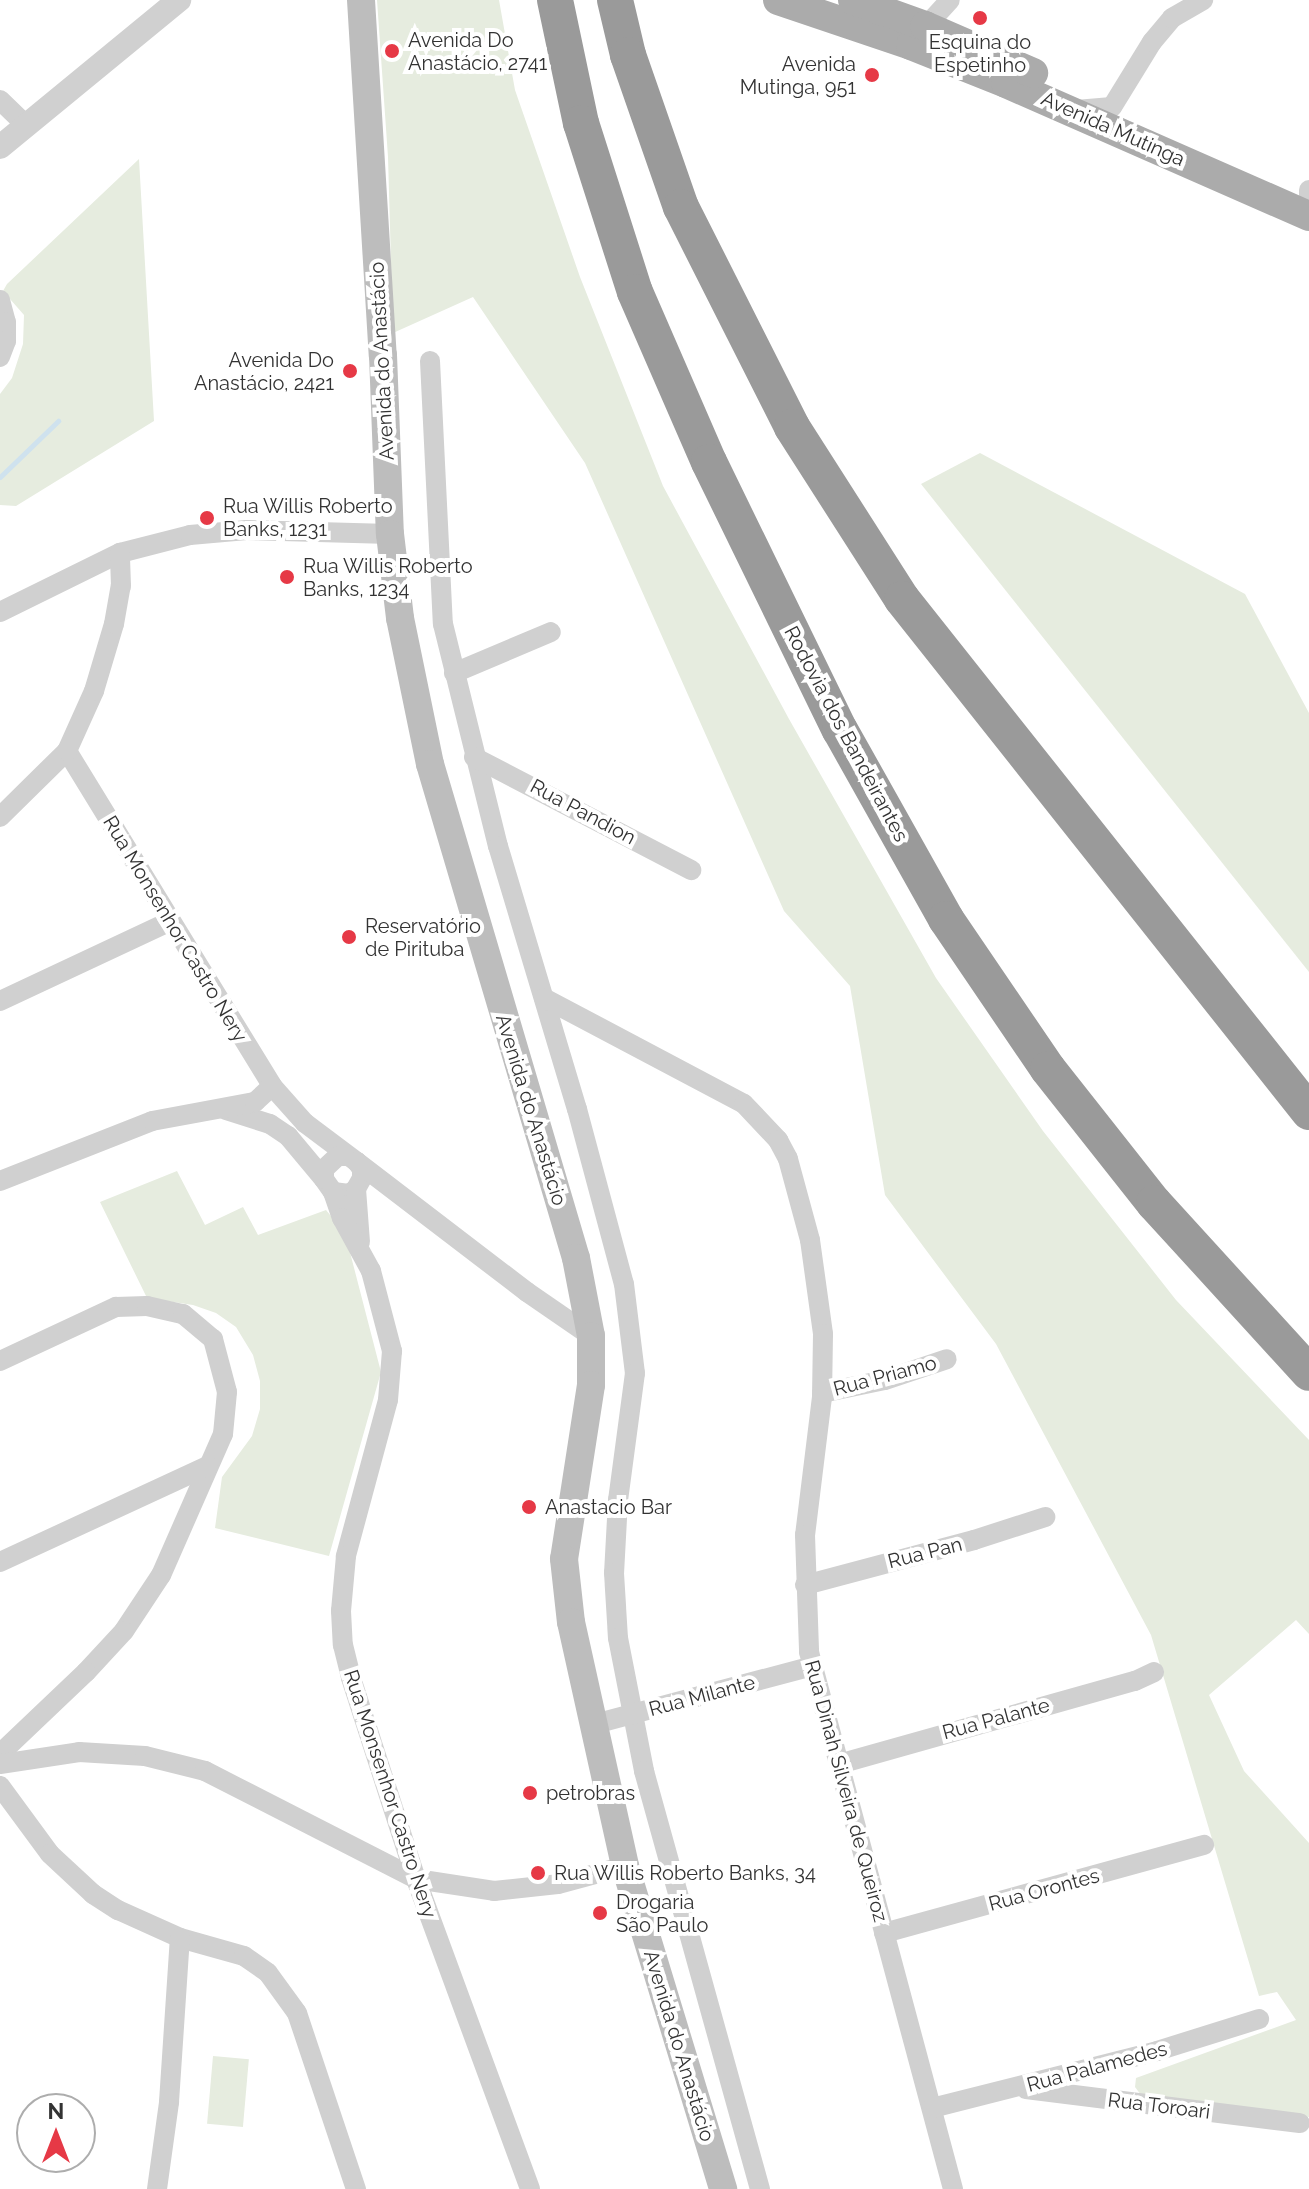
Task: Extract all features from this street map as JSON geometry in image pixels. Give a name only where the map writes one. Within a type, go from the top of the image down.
[{"type":"highway","name":"Rodovia dos Bandeirantes","points":[[555,0],[581,123],[635,292],[709,462],[840,730],[946,919],[1048,1069],[1154,1203],[1309,1373]]},
{"type":"highway","points":[[615,0],[628,55],[681,207],[792,427],[902,599],[1309,1112]]},
{"type":"main road","name":"Avenida Mutinga","points":[[778,0],[918,36],[1112,107],[1309,197]]},
{"type":"main road","name":"Avenida Mutinga","points":[[853,0],[918,36],[1070,110],[1309,197]]},
{"type":"main road","name":"Avenida do Anastácio","points":[[360,7],[383,355],[390,534],[400,618],[430,764],[576,1258],[591,1336],[591,1385],[564,1559],[571,1622],[591,1725],[625,1866],[723,2189]]},
{"type":"street","points":[[0,147],[179,0]]},
{"type":"street","points":[[918,36],[950,0]]},
{"type":"street","points":[[1070,110],[1112,107],[1152,42],[1172,18],[1203,0]]},
{"type":"street","points":[[0,100],[27,126]]},
{"type":"street","points":[[0,300],[6,332],[0,357]]},
{"type":"street","name":"Avenida do Anastácio","points":[[430,361],[443,624],[474,757],[624,1284],[635,1373],[618,1500],[614,1573],[618,1638],[644,1771],[760,2189]]},
{"type":"street","points":[[0,612],[120,553],[190,535],[247,530],[390,534]]},
{"type":"street","points":[[0,817],[67,751],[94,691],[114,624],[121,586],[120,553]]},
{"type":"street","points":[[454,673],[551,632]]},
{"type":"street","name":"Rua Monsenhor Castro Nery","points":[[67,751],[169,922],[285,1104],[527,1292],[591,1336]]},
{"type":"street","name":"Rua Pandion","points":[[474,757],[691,870]]},
{"type":"street","points":[[0,1001],[169,922]]},
{"type":"street","name":"Rua Dinah Silveira de Queiroz","points":[[544,998],[744,1104],[778,1140],[797,1188],[810,1240],[823,1334],[822,1393],[805,1535],[805,1585],[813,1666],[953,2189]]},
{"type":"street","points":[[0,1181],[152,1121],[226,1110],[255,1102],[272,1086]]},
{"type":"street","points":[[285,1104],[288,1136]]},
{"type":"street","points":[[226,1110],[270,1124],[288,1136]]},
{"type":"street","name":"Rua Monsenhor Castro Nery","points":[[288,1136],[329,1186],[342,1218],[361,1250],[371,1271],[392,1351],[388,1400],[346,1556],[341,1611],[343,1645],[416,1879],[530,2189]]},
{"type":"street","points":[[338,1156],[353,1159],[362,1169],[358,1187],[349,1194],[329,1186],[324,1169],[330,1161],[338,1156]]},
{"type":"street","points":[[358,1187],[402,1196]]},
{"type":"street","name":"Rua Monsenhor Castro Nery","points":[[358,1187],[361,1250]]},
{"type":"street","points":[[0,1361],[116,1307],[147,1306],[183,1314],[213,1339],[224,1371],[226,1412],[223,1434],[161,1575],[124,1631],[0,1754]]},
{"type":"street","name":"Rua Priamo","points":[[822,1393],[897,1377],[947,1359]]},
{"type":"street","points":[[0,1562],[208,1466]]},
{"type":"street","name":"Rua Pan","points":[[805,1585],[974,1540],[1045,1517]]},
{"type":"street","name":"Rua Milante","points":[[591,1725],[813,1666]]},
{"type":"street","name":"Rua Palante","points":[[839,1764],[1109,1688],[1154,1672]]},
{"type":"street","points":[[0,1764],[79,1752],[145,1756],[205,1771],[416,1879],[494,1891],[558,1884],[625,1866]]},
{"type":"street","points":[[0,1786],[25,1825],[72,1877],[118,1910],[180,1938],[244,1956],[268,1973],[284,1991],[297,2013],[356,2189]]},
{"type":"street","name":"Rua Orontes","points":[[884,1933],[1204,1845]]},
{"type":"street","points":[[157,2189],[169,2102],[180,1938]]},
{"type":"street","name":"Rua Palamedes","points":[[932,2108],[1157,2051],[1259,2019]]},
{"type":"street","name":"Rua Toroari","points":[[1017,2088],[1300,2123]]},
{"type":"shaded area","points":[[377,0],[499,0],[515,90],[580,277],[663,486],[789,719],[936,978],[1043,1131],[1176,1300],[1309,1440],[1309,1634],[1296,1620],[1209,1695],[1244,1771],[1309,1843],[1309,2117],[1141,2095],[1135,2087],[1136,2078],[1296,2020],[1277,1992],[1259,1996],[1151,1635],[996,1344],[885,1195],[850,986],[784,911],[585,463],[473,297],[393,333],[388,157]]},
{"type":"shaded area","points":[[139,159],[154,421],[16,506],[0,505],[0,394],[12,378],[23,344],[24,315],[3,291]]},
{"type":"shaded area","points":[[980,453],[1245,594],[1309,713],[1309,972],[921,484]]},
{"type":"shaded area","points":[[177,1171],[205,1225],[243,1207],[258,1235],[326,1210],[345,1233],[381,1372],[329,1556],[215,1528],[222,1477],[252,1436],[260,1409],[260,1381],[253,1355],[236,1327],[216,1313],[193,1305],[147,1298],[100,1202]]},
{"type":"shaded area","points":[[213,2056],[249,2059],[243,2127],[207,2124]]},
{"type":"waterway","points":[[0,477],[58,421]]},
{"type":"place","name":"Esquina do Espetinho","points":[[980,18]]},
{"type":"place","name":"Avenida Do Anastácio, 2741","points":[[392,51]]},
{"type":"place","name":"Avenida Mutinga, 951","points":[[872,75]]},
{"type":"place","name":"Avenida Do Anastácio, 2421","points":[[350,371]]},
{"type":"place","name":"Rua Willis Roberto Banks, 1231","points":[[207,518]]},
{"type":"place","name":"Rua Willis Roberto Banks, 1234","points":[[287,577]]},
{"type":"place","name":"Reservatório de Pirituba","points":[[349,937]]},
{"type":"place","name":"Anastacio Bar","points":[[529,1507]]},
{"type":"place","name":"petrobras","points":[[530,1793]]},
{"type":"place","name":"Rua Willis Roberto Banks, 34","points":[[538,1873]]},
{"type":"place","name":"Drogaria São Paulo","points":[[600,1913]]}]
